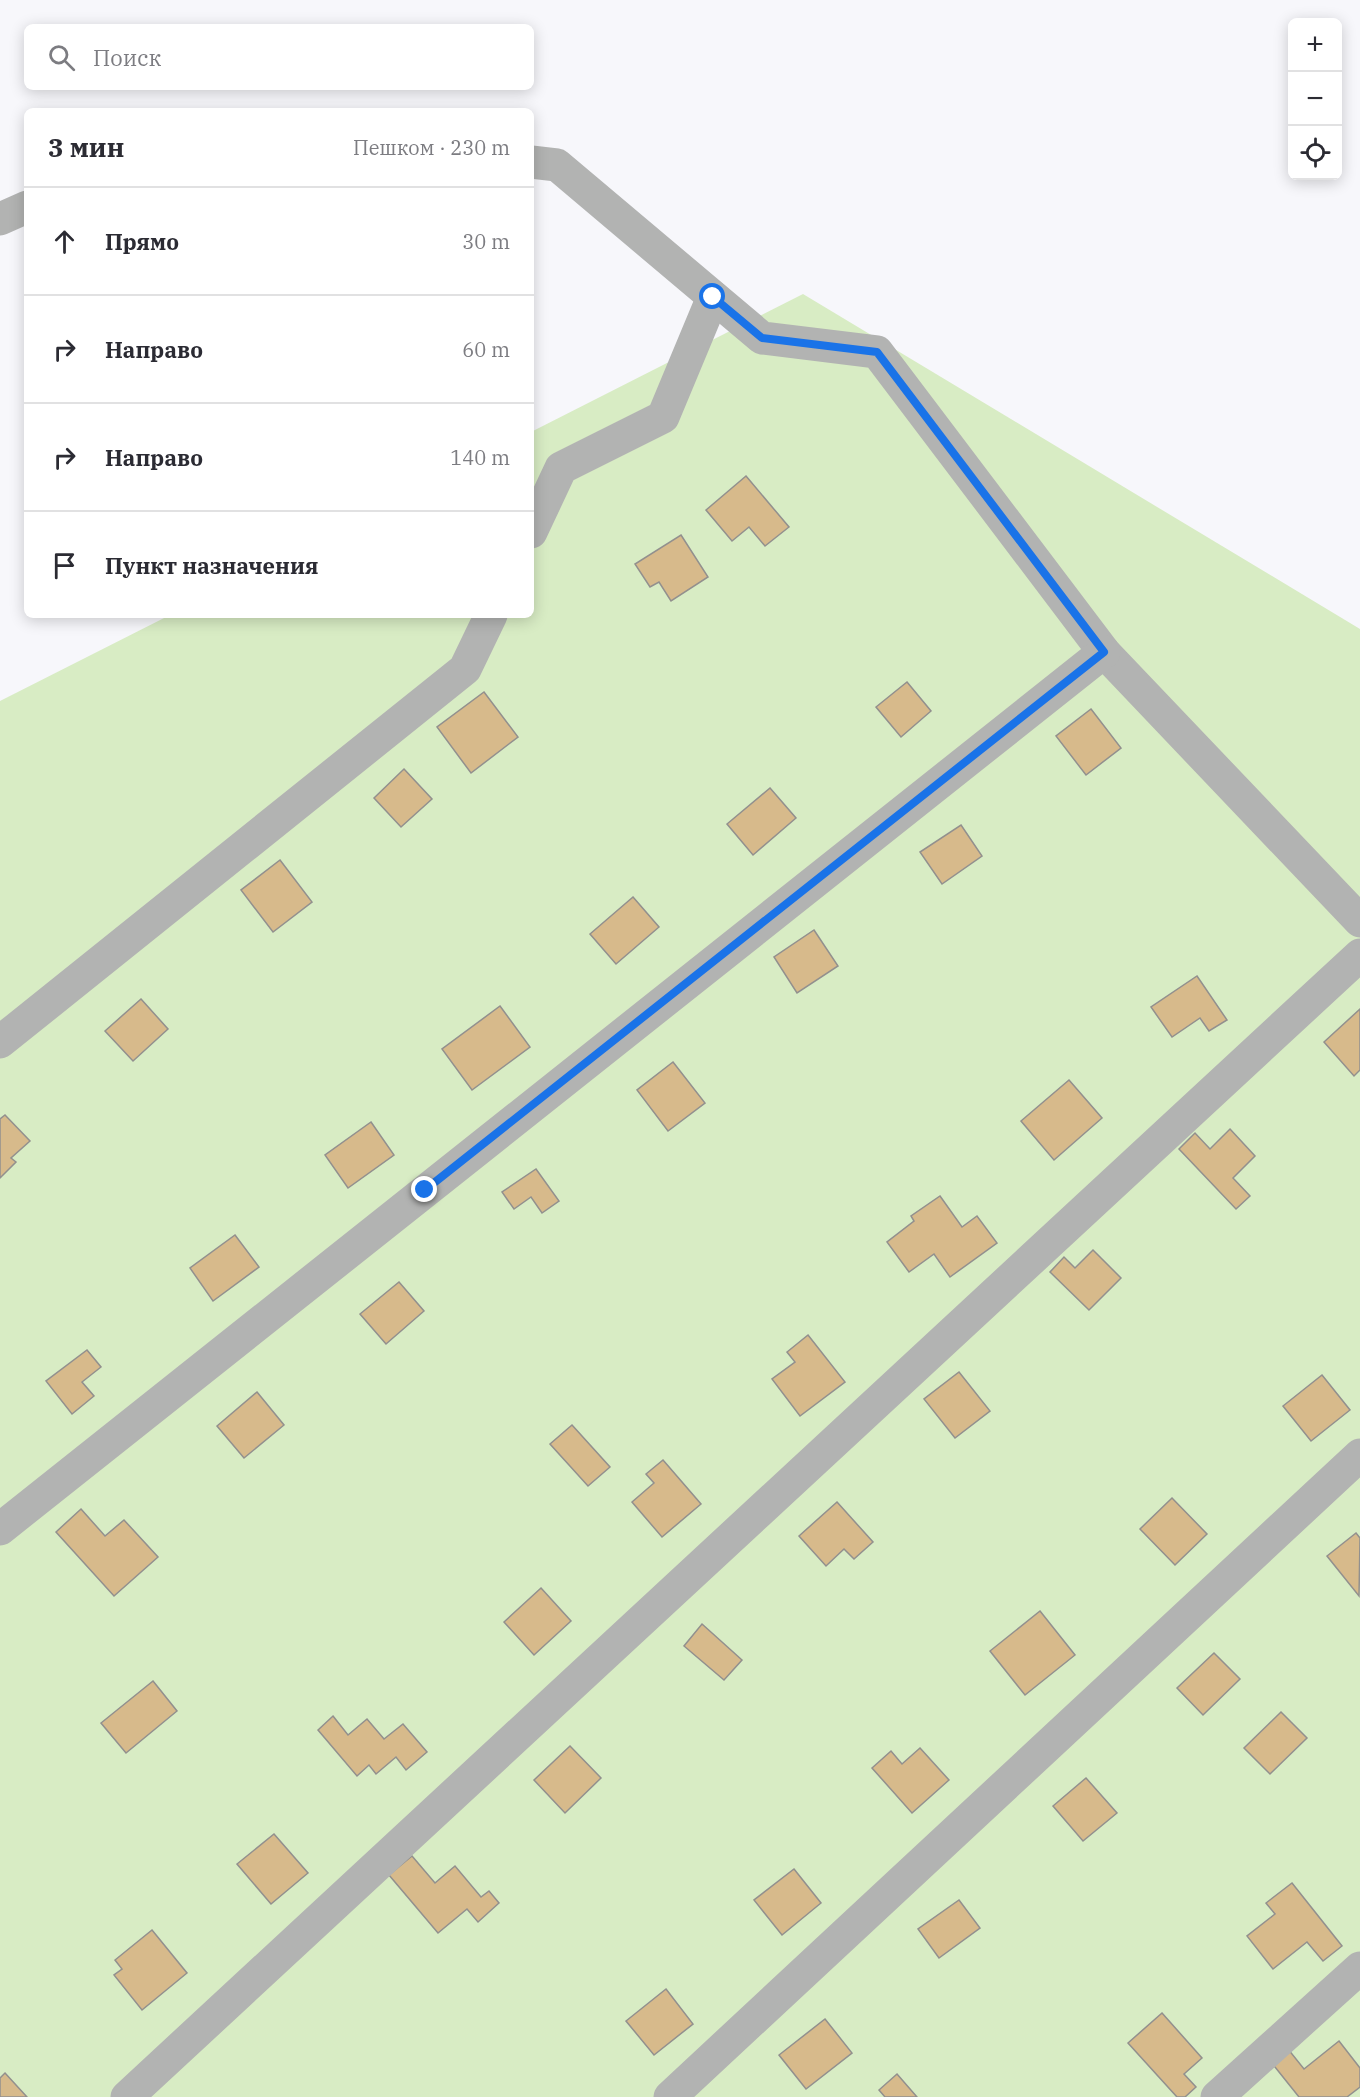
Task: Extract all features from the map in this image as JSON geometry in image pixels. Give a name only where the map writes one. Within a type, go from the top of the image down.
[{"type":"street","points":[[534,162],[557,165],[762,338],[877,352],[1104,652],[1360,921]]},
{"type":"street","points":[[0,219],[24,208]]},
{"type":"street","points":[[534,526],[561,468],[663,417],[713,297]]},
{"type":"street","points":[[0,1041],[465,669],[490,618]]},
{"type":"street","points":[[0,1529],[1104,652]]},
{"type":"street","points":[[127,2097],[1360,955]]},
{"type":"street","points":[[670,2097],[1360,1455]]},
{"type":"street","points":[[1217,2097],[1360,1968]]},
{"type":"green space","points":[[803,294],[1360,629],[1360,2097],[0,2097],[0,701],[164,618],[534,618],[534,430]]},
{"type":"building","points":[[746,476],[789,527],[765,546],[749,527],[732,541],[706,510]]},
{"type":"building","points":[[681,535],[708,577],[671,601],[659,582],[650,587],[635,564]]},
{"type":"building","points":[[907,682],[931,711],[901,737],[876,707]]},
{"type":"building","points":[[484,692],[518,737],[471,773],[437,727]]},
{"type":"building","points":[[1091,709],[1121,748],[1086,775],[1056,736]]},
{"type":"building","points":[[404,769],[432,799],[401,827],[374,798]]},
{"type":"building","points":[[770,788],[796,818],[753,855],[727,824]]},
{"type":"building","points":[[961,825],[982,856],[942,884],[920,852]]},
{"type":"building","points":[[280,860],[312,902],[273,932],[241,890]]},
{"type":"building","points":[[633,897],[659,927],[616,964],[590,934]]},
{"type":"building","points":[[814,930],[838,966],[797,993],[774,957]]},
{"type":"building","points":[[1197,976],[1227,1020],[1209,1031],[1200,1018],[1172,1037],[1151,1007]]},
{"type":"building","points":[[141,999],[168,1029],[133,1061],[105,1031]]},
{"type":"building","points":[[500,1006],[530,1047],[472,1090],[442,1049]]},
{"type":"building","points":[[1360,1009],[1360,1070],[1354,1076],[1324,1042]]},
{"type":"building","points":[[673,1062],[705,1103],[668,1131],[637,1090]]},
{"type":"building","points":[[1069,1080],[1102,1118],[1054,1160],[1021,1121]]},
{"type":"building","points":[[5,1115],[30,1141],[11,1158],[16,1162],[0,1178],[0,1119]]},
{"type":"building","points":[[371,1122],[394,1155],[348,1188],[325,1155]]},
{"type":"building","points":[[1230,1129],[1255,1156],[1233,1178],[1250,1196],[1236,1209],[1179,1149],[1195,1133],[1210,1149]]},
{"type":"building","points":[[536,1169],[559,1201],[542,1213],[531,1197],[514,1209],[502,1192]]},
{"type":"building","points":[[940,1196],[962,1227],[977,1216],[997,1243],[950,1277],[934,1254],[909,1272],[887,1242],[914,1221],[911,1216]]},
{"type":"building","points":[[235,1235],[259,1267],[213,1301],[190,1268]]},
{"type":"building","points":[[1093,1250],[1121,1278],[1089,1310],[1050,1272],[1064,1257],[1075,1268]]},
{"type":"building","points":[[399,1282],[424,1311],[386,1344],[360,1314]]},
{"type":"building","points":[[808,1335],[845,1382],[800,1416],[772,1379],[795,1362],[787,1352]]},
{"type":"building","points":[[87,1350],[101,1367],[82,1382],[94,1396],[72,1414],[46,1381]]},
{"type":"building","points":[[959,1372],[990,1411],[955,1438],[924,1399]]},
{"type":"building","points":[[1322,1375],[1350,1410],[1311,1441],[1283,1406]]},
{"type":"building","points":[[257,1392],[284,1425],[244,1458],[217,1426]]},
{"type":"building","points":[[572,1425],[610,1467],[588,1486],[550,1444]]},
{"type":"building","points":[[663,1460],[701,1504],[662,1537],[632,1502],[654,1483],[646,1474]]},
{"type":"building","points":[[1172,1498],[1207,1534],[1175,1565],[1140,1529]]},
{"type":"building","points":[[837,1502],[873,1542],[854,1559],[844,1549],[826,1566],[799,1536]]},
{"type":"building","points":[[81,1509],[105,1536],[124,1520],[158,1557],[114,1596],[56,1532]]},
{"type":"building","points":[[1356,1533],[1360,1538],[1359,1596],[1327,1556]]},
{"type":"building","points":[[541,1588],[571,1621],[534,1655],[504,1622]]},
{"type":"building","points":[[1040,1611],[1075,1655],[1025,1695],[990,1651]]},
{"type":"building","points":[[702,1624],[742,1660],[724,1680],[684,1646]]},
{"type":"building","points":[[1214,1653],[1240,1679],[1203,1715],[1177,1688]]},
{"type":"building","points":[[153,1681],[177,1711],[126,1753],[101,1723]]},
{"type":"building","points":[[1281,1712],[1307,1738],[1270,1774],[1244,1748]]},
{"type":"building","points":[[333,1716],[348,1735],[367,1719],[384,1739],[403,1724],[427,1752],[406,1770],[396,1757],[376,1774],[369,1765],[357,1776],[318,1730]]},
{"type":"building","points":[[570,1746],[601,1778],[565,1813],[534,1780]]},
{"type":"building","points":[[920,1748],[949,1780],[912,1813],[872,1768],[891,1751],[902,1764]]},
{"type":"building","points":[[1086,1778],[1117,1813],[1083,1841],[1053,1806]]},
{"type":"building","points":[[274,1834],[308,1873],[271,1904],[237,1864]]},
{"type":"building","points":[[412,1856],[435,1883],[455,1866],[481,1897],[489,1891],[499,1903],[478,1922],[467,1909],[438,1933],[389,1875]]},
{"type":"building","points":[[794,1869],[821,1903],[782,1935],[754,1900]]},
{"type":"building","points":[[1292,1883],[1342,1946],[1323,1961],[1307,1942],[1273,1969],[1247,1936],[1275,1914],[1266,1903]]},
{"type":"building","points":[[959,1900],[980,1928],[939,1958],[918,1929]]},
{"type":"building","points":[[152,1930],[187,1973],[142,2010],[114,1975],[122,1969],[115,1960]]},
{"type":"building","points":[[666,1989],[693,2024],[654,2055],[626,2021]]},
{"type":"building","points":[[1162,2013],[1202,2058],[1184,2074],[1196,2087],[1185,2097],[1177,2097],[1128,2043]]},
{"type":"building","points":[[825,2019],[852,2053],[806,2089],[779,2055]]},
{"type":"building","points":[[1339,2041],[1360,2068],[1360,2087],[1347,2097],[1299,2097],[1271,2062],[1288,2049],[1304,2069]]},
{"type":"building","points":[[5,2073],[27,2097],[0,2097],[0,2078]]},
{"type":"building","points":[[897,2074],[917,2097],[885,2097],[879,2090]]},
{"type":"route","points":[[425,1190],[1104,652],[877,352],[762,338],[713,297]]}]
